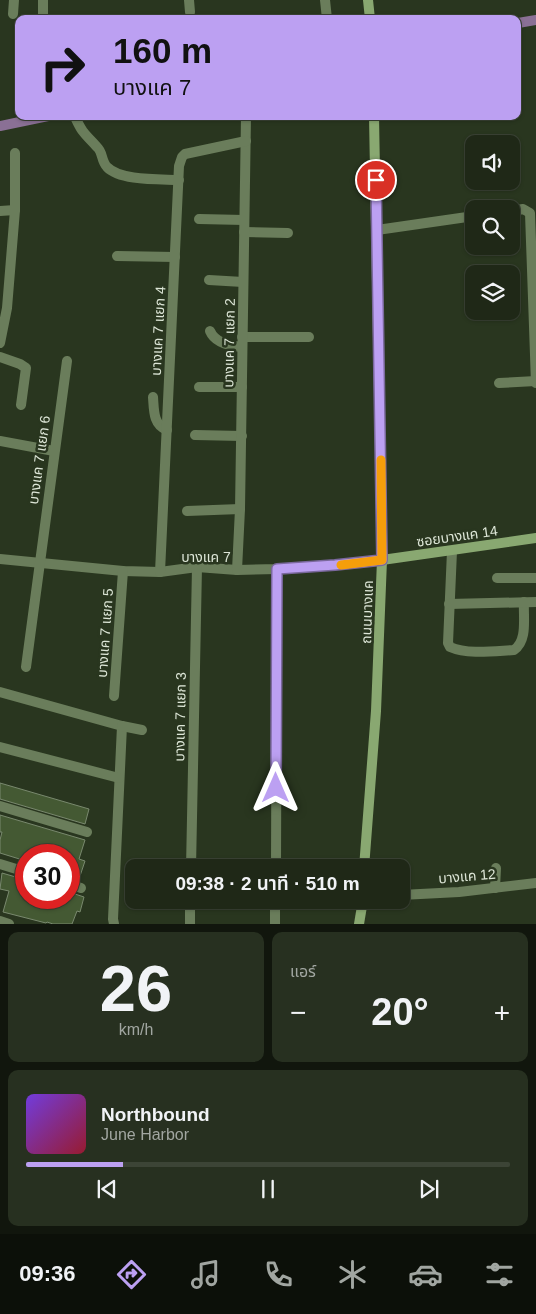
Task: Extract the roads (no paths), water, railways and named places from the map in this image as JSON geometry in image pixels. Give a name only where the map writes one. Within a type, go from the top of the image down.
[{"type":"main road","points":[[368,0],[370,15]]},
{"type":"main road","name":"ถนนบางแค","points":[[365,859],[376,711],[382,560],[374,120]]},
{"type":"main road","name":"ซอยบางแค 14","points":[[382,560],[536,538]]},
{"type":"main road","points":[[359,924],[362,909]]},
{"type":"street","points":[[13,14],[14,0]]},
{"type":"street","points":[[43,0],[43,15]]},
{"type":"street","points":[[188,0],[190,12]]},
{"type":"street","points":[[325,0],[327,15]]},
{"type":"street","points":[[76,120],[83,134],[98,147],[104,164],[111,171],[134,177],[179,180]]},
{"type":"street","name":"บางแค 7 แยก 2","points":[[237,570],[242,436],[246,120]]},
{"type":"street","name":"บางแค 7 แยก 4","points":[[160,572],[180,162],[185,154],[246,141]]},
{"type":"street","points":[[0,343],[7,308],[15,210],[15,153]]},
{"type":"street","points":[[0,210],[15,210]]},
{"type":"street","points":[[499,383],[536,382],[530,213],[520,210]]},
{"type":"street","points":[[377,230],[465,217]]},
{"type":"street","points":[[199,219],[244,220]]},
{"type":"street","points":[[244,232],[288,233]]},
{"type":"street","points":[[117,256],[176,257]]},
{"type":"street","points":[[209,280],[244,282]]},
{"type":"street","points":[[210,331],[212,335],[222,342],[235,346],[242,342],[309,337]]},
{"type":"street","points":[[0,357],[26,368],[21,405]]},
{"type":"street","name":"บางแค 7 แยก 6","points":[[26,667],[67,361]]},
{"type":"street","points":[[199,387],[242,387]]},
{"type":"street","points":[[154,397],[156,421],[162,428],[167,430]]},
{"type":"street","points":[[195,436],[242,436]]},
{"type":"street","points":[[0,442],[54,451]]},
{"type":"street","points":[[187,511],[240,509]]},
{"type":"street","points":[[452,550],[448,644],[450,647],[472,651],[514,650],[520,646],[523,640],[524,602]]},
{"type":"street","name":"บางแค 7","points":[[0,559],[123,571],[160,572],[197,567],[237,570],[277,569],[382,560]]},
{"type":"street","name":"บางแค 7 แยก 3","points":[[191,859],[197,567]]},
{"type":"street","points":[[276,859],[277,569]]},
{"type":"street","name":"บางแค 7 แยก 5","points":[[114,696],[123,571]]},
{"type":"street","points":[[497,578],[536,578]]},
{"type":"street","points":[[449,604],[536,602]]},
{"type":"street","points":[[0,692],[142,730]]},
{"type":"street","points":[[113,922],[122,726]]},
{"type":"street","points":[[0,747],[119,778]]},
{"type":"street","points":[[0,806],[87,832]]},
{"type":"street","points":[[0,864],[15,869]]},
{"type":"street","points":[[495,888],[496,868]]},
{"type":"street","name":"บางแค 12","points":[[410,895],[459,892],[536,883]]},
{"type":"street","points":[[190,909],[190,924]]},
{"type":"street","points":[[275,924],[276,909]]},
{"type":"street","points":[[0,921],[9,924]]},
{"type":"waterway","points":[[521,22],[536,20]]},
{"type":"waterway","points":[[0,126],[29,120]]}]
